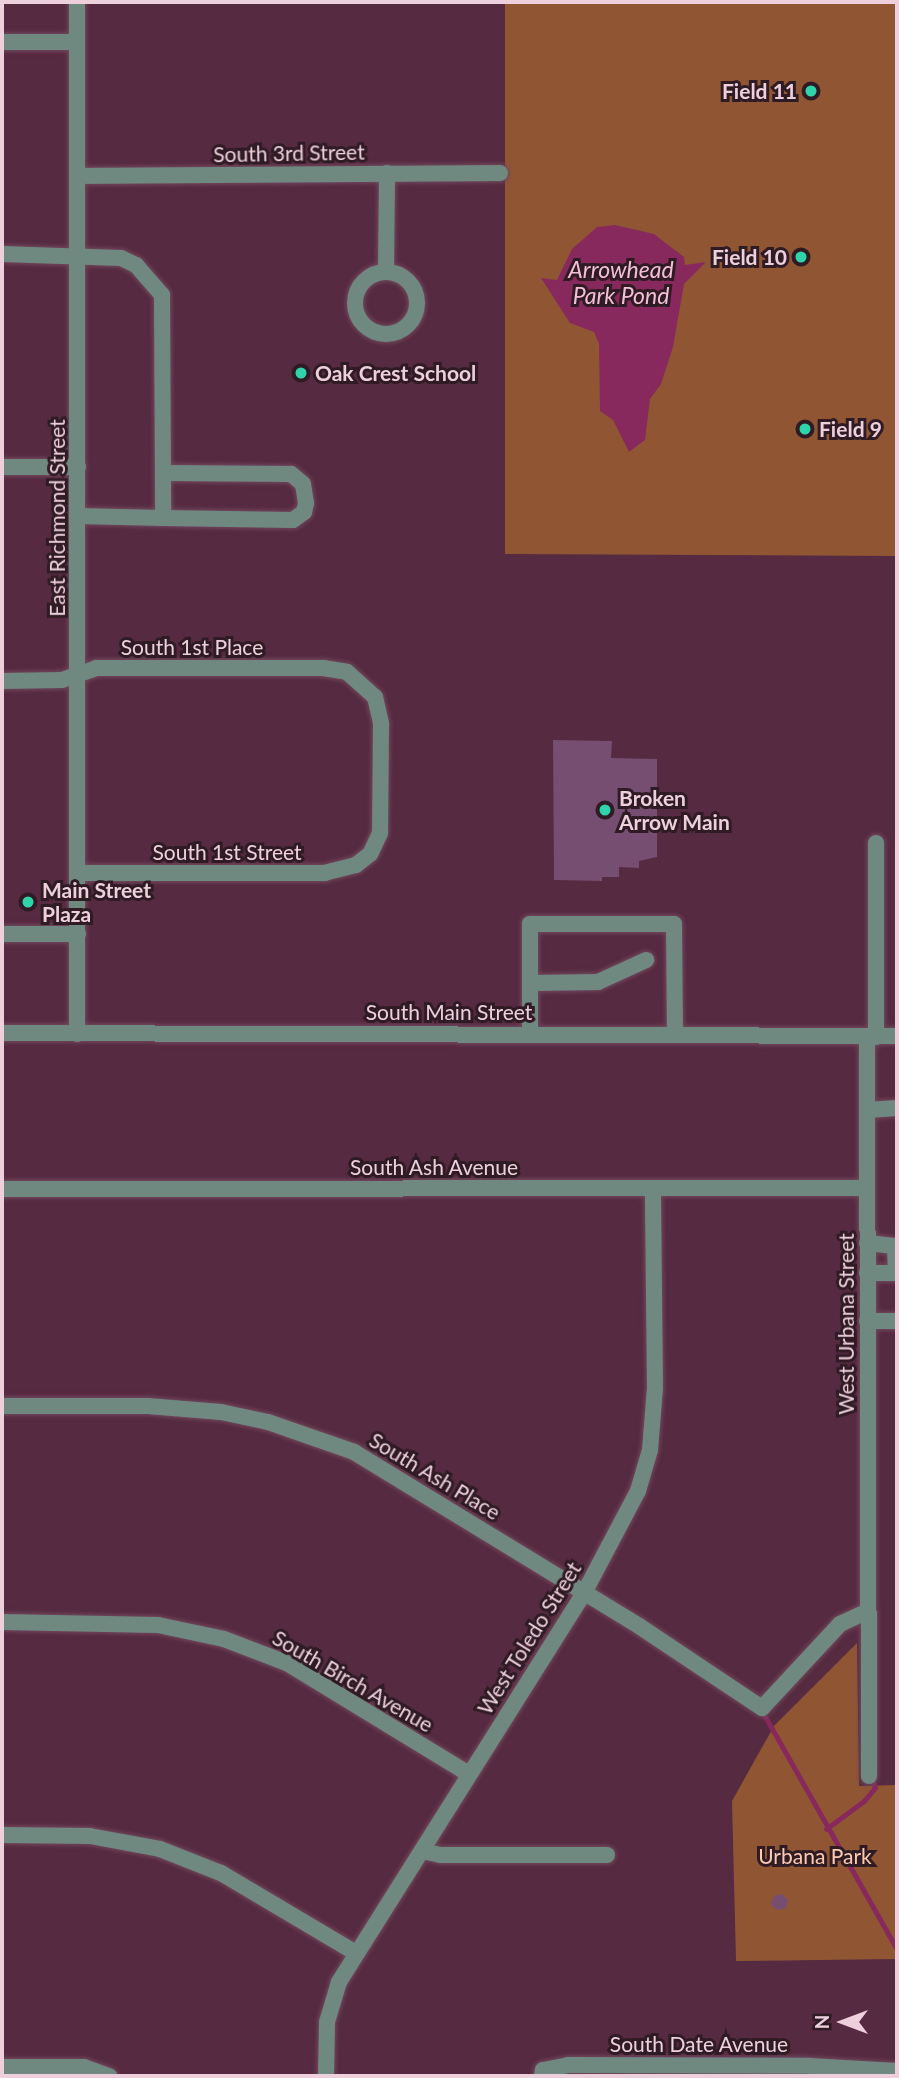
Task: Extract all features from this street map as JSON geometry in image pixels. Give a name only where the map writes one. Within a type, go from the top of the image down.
[{"type":"street","name":"East Richmond Street","points":[[77,2],[77,1034]]},
{"type":"street","points":[[2,42],[77,42]]},
{"type":"street","points":[[386,271],[387,173]]},
{"type":"street","name":"South 3rd Street","points":[[77,176],[500,173]]},
{"type":"street","points":[[2,254],[78,256],[128,261],[162,295],[165,472],[163,518]]},
{"type":"street","points":[[2,467],[78,467]]},
{"type":"street","points":[[78,516],[293,520],[304,512],[306,503],[303,484],[291,474],[165,472]]},
{"type":"street","name":"South 1st Place","points":[[2,681],[62,680],[96,668],[323,668],[347,672],[374,697],[381,724],[380,833],[370,854]]},
{"type":"street","name":"West Urbana Street","points":[[869,1776],[867,1110],[876,843]]},
{"type":"street","name":"South 1st Street","points":[[78,873],[326,873],[344,871],[370,854]]},
{"type":"street","points":[[530,1032],[530,925],[674,925],[674,1034]]},
{"type":"street","points":[[2,934],[78,934]]},
{"type":"street","points":[[530,983],[598,982],[646,960]]},
{"type":"street","name":"South Main Street","points":[[2,1033],[530,1032],[897,1036]]},
{"type":"street","points":[[867,1110],[897,1108]]},
{"type":"street","name":"West Toledo Street","points":[[326,2076],[330,2008],[356,1953],[584,1593],[630,1511],[651,1441],[655,1388],[653,1188]]},
{"type":"street","name":"South Ash Avenue","points":[[2,1189],[867,1188]]},
{"type":"street","points":[[867,1243],[895,1245],[897,1275],[867,1273]]},
{"type":"street","points":[[867,1321],[897,1321]]},
{"type":"street","name":"South Ash Place","points":[[2,1406],[180,1408],[221,1412],[314,1436],[399,1475],[762,1708],[840,1624],[868,1612]]},
{"type":"street","name":"South Birch Avenue","points":[[2,1622],[158,1625],[224,1639],[287,1663],[469,1774]]},
{"type":"street","points":[[2,1835],[90,1836],[160,1849],[221,1873],[356,1953]]},
{"type":"street","points":[[422,1851],[441,1855],[607,1855]]},
{"type":"street","name":"South Date Avenue","points":[[542,2073],[568,2065],[763,2071],[897,2071]]},
{"type":"street","points":[[2,2067],[84,2067],[108,2075]]},
{"type":"green space","points":[[505,2],[897,2],[897,556],[505,554]]},
{"type":"green space","name":"Urbana Park","points":[[857,1643],[859,1786],[897,1785],[897,1959],[736,1961],[732,1801],[774,1726]]},
{"type":"water","name":"Arrowhead Park Pond","points":[[615,225],[654,234],[684,257],[685,265],[706,262],[684,284],[673,347],[661,384],[650,399],[645,440],[629,452],[613,420],[600,411],[599,344],[594,332],[570,323],[541,278],[557,280],[572,249],[597,227]]},
{"type":"building","name":"Broken Arrow Main","points":[[553,740],[612,741],[611,758],[657,759],[657,857],[639,861],[639,868],[619,867],[619,877],[602,877],[602,881],[554,880]]},
{"type":"building","points":[[782,1894],[788,1900],[786,1908],[777,1910],[771,1904],[774,1896]]},
{"type":"waterway","points":[[763,1712],[897,1949]]},
{"type":"waterway","points":[[826,1829],[864,1801],[875,1788],[872,1779]]},
{"type":"place","name":"Field 11","points":[[811,91]]},
{"type":"place","name":"Field 10","points":[[801,257]]},
{"type":"place","name":"Oak Crest School","points":[[301,373]]},
{"type":"place","name":"Field 9","points":[[805,429]]},
{"type":"place","name":"Broken Arrow Main","points":[[605,810]]},
{"type":"place","name":"Main Street Plaza","points":[[28,902]]}]
